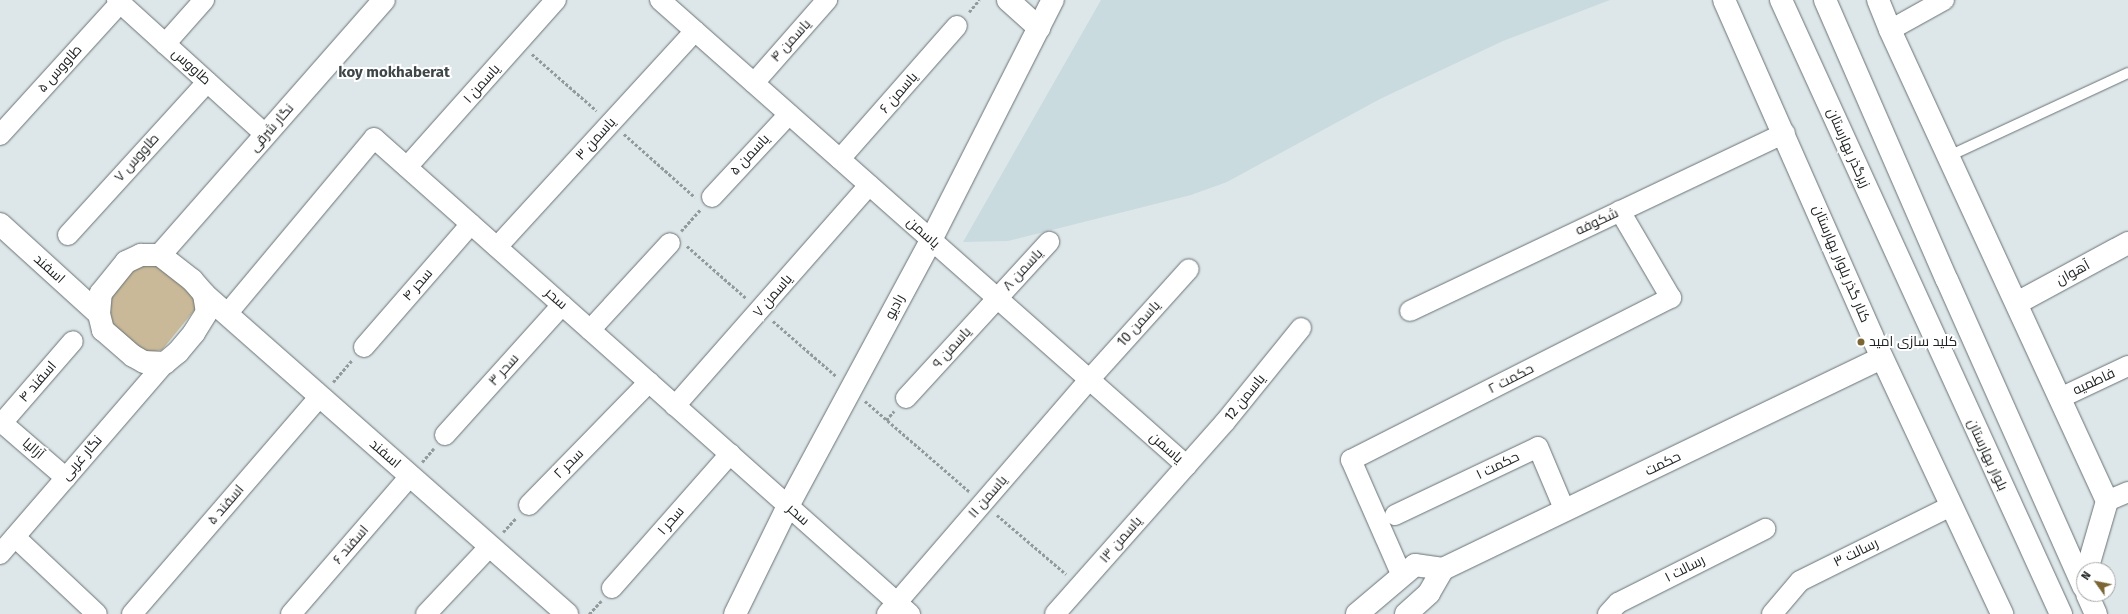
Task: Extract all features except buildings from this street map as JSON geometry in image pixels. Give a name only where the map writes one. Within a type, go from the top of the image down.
[{"type":"street","points":[[165,44],[204,0]]},
{"type":"street","name":"نگار شرقی","points":[[160,255],[384,0]]},
{"type":"street","name":"یاسمن ۱","points":[[407,166],[556,0]]},
{"type":"street","name":"یاسمن","points":[[662,0],[788,114],[1187,466]]},
{"type":"street","name":"یاسمن ۴","points":[[754,83],[827,0]]},
{"type":"street","points":[[1008,0],[1039,28]]},
{"type":"street","name":"رادیو","points":[[735,614],[788,506],[931,240],[1053,0]]},
{"type":"street","name":"کنار گذر بلوار بهارستان","points":[[1724,0],[1882,358],[2002,614]]},
{"type":"street","name":"زیرگذر بهارستان","points":[[1781,0],[1914,295]]},
{"type":"street","points":[[1825,0],[1947,280],[2076,563]]},
{"type":"street","points":[[1878,0],[1890,30],[2107,500],[2091,562]]},
{"type":"street","points":[[1890,30],[1944,0]]},
{"type":"street","name":"طاووس","points":[[119,1],[266,135]]},
{"type":"street","name":"طاووس ۵","points":[[0,136],[119,1]]},
{"type":"street","name":"یاسمن ۶","points":[[840,159],[957,26]]},
{"type":"street","name":"یاسمن ۳","points":[[497,248],[695,31]]},
{"type":"street","name":"طاووس ۷","points":[[68,235],[207,82]]},
{"type":"street","name":"یاسمن ۵","points":[[712,197],[788,114]]},
{"type":"street","name":"شکوفه","points":[[1410,311],[1784,133]]},
{"type":"street","name":"سحر","points":[[227,314],[374,138],[788,506],[898,610]]},
{"type":"street","name":"یاسمن ۷","points":[[676,406],[870,185]]},
{"type":"street","name":"حکمت ۲","points":[[1402,576],[1351,460],[1671,298],[1620,211]]},
{"type":"street","name":"اسفند","points":[[0,224],[98,314]]},
{"type":"street","name":"سحر ۴","points":[[364,347],[471,224]]},
{"type":"street","points":[[590,330],[673,240]]},
{"type":"street","name":"یاسمن ۸","points":[[997,298],[1049,242]]},
{"type":"street","name":"آهوان","points":[[2017,303],[2128,243]]},
{"type":"street","points":[[141,255],[160,255],[192,280],[204,294],[207,312],[194,334],[178,352],[165,363],[144,362],[133,356],[103,330],[98,314],[101,293],[126,262],[141,255]]},
{"type":"street","name":"یاسمن 10","points":[[1089,380],[1189,269]]},
{"type":"street","name":"اسفند","points":[[204,294],[567,614]]},
{"type":"street","name":"بلوار بهارستان","points":[[1914,295],[2061,614]]},
{"type":"street","name":"یاسمن ۹","points":[[906,398],[997,298]]},
{"type":"street","name":"سحر ۳","points":[[445,435],[562,305]]},
{"type":"street","name":"یاسمن 12","points":[[1187,466],[1226,422],[1301,328]]},
{"type":"street","name":"اسفند ۴","points":[[1,422],[73,341]]},
{"type":"street","name":"حکمت","points":[[1443,569],[1882,358]]},
{"type":"street","name":"نگار غربی","points":[[0,554],[165,363]]},
{"type":"street","name":"فاطمیه","points":[[2060,398],[2128,366]]},
{"type":"street","name":"یاسمن ۱۱","points":[[898,610],[983,503],[1089,380]]},
{"type":"street","name":"سحر ۲","points":[[529,505],[649,382]]},
{"type":"street","name":"اسفند ۵","points":[[132,614],[320,396]]},
{"type":"street","name":"آزالیا","points":[[1,422],[66,478]]},
{"type":"street","name":"حکمت ۱","points":[[1395,515],[1538,447],[1565,510]]},
{"type":"street","name":"سحر ۱","points":[[612,588],[730,454]]},
{"type":"street","name":"یاسمن ۱۳","points":[[1055,614],[1187,466]]},
{"type":"street","name":"اسفند ۶","points":[[291,614],[410,476]]},
{"type":"street","points":[[2107,500],[2128,492]]},
{"type":"street","name":"رسالت ۳","points":[[1772,614],[1800,582],[1951,506]]},
{"type":"street","name":"رسالت ۱","points":[[1608,614],[1618,602],[1765,529]]},
{"type":"street","points":[[15,536],[97,614]]},
{"type":"street","points":[[426,614],[490,546]]},
{"type":"street","points":[[1357,614],[1415,565],[1443,569],[1429,594],[1406,614]]},
{"type":"street","points":[[2092,602],[2096,614]]},
{"type":"lane","points":[[1949,156],[2128,73]]},
{"type":"path","points":[[712,197],[673,240],[760,310],[1080,586]]},
{"type":"path","points":[[320,396],[364,347]]},
{"type":"path","points":[[410,476],[445,435]]},
{"type":"path","points":[[490,546],[529,505]]},
{"type":"shaded area","points":[[1101,0],[1610,0],[1503,41],[1380,99],[1227,182],[1191,195],[1008,241],[963,242]]},
{"type":"shaded area","points":[[154,259],[194,289],[197,307],[162,350],[142,353],[106,323],[103,303],[133,266]]},
{"type":"place","name":"کلید سازی امید","points":[[1861,342]]},
{"type":"district","name":"koy mokhaberat","points":[[394,73]]}]
